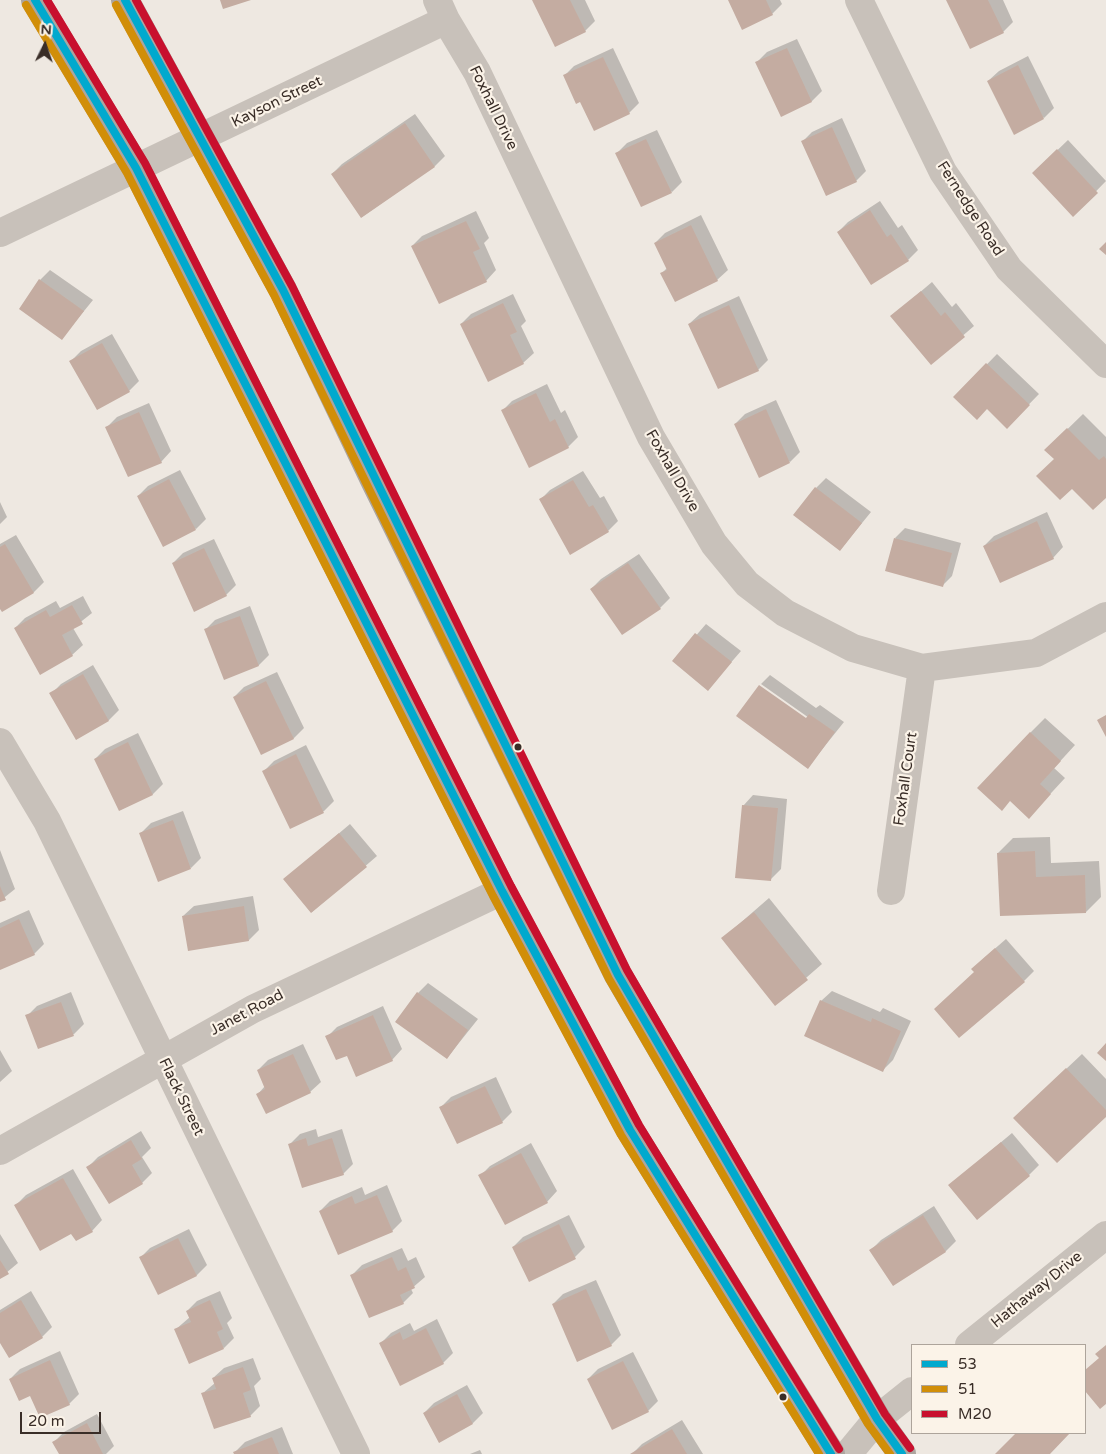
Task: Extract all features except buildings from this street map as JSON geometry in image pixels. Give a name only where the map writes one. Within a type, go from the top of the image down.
[{"type":"main road","points":[[35,0],[136,168],[502,891],[630,1130],[831,1454]]},
{"type":"main road","points":[[125,0],[284,290],[375,482],[618,975],[877,1419],[902,1454]]},
{"type":"street","name":"Fernedge Road","points":[[859,0],[943,172],[1009,269],[1106,364]]},
{"type":"street","name":"Kayson Street","points":[[0,233],[202,138],[441,10]]},
{"type":"street","name":"Foxhall Drive","points":[[441,10],[477,72],[651,437],[714,544],[746,584],[785,613],[853,648],[922,668],[1036,653],[1106,616]]},
{"type":"street","name":"Foxhall Court","points":[[891,891],[922,668]]},
{"type":"street","name":"Flack Street","points":[[0,742],[47,821],[356,1454]]},
{"type":"street","name":"Janet Road","points":[[0,1151],[253,1008],[502,891]]},
{"type":"street","name":"Hathaway Drive","points":[[970,1344],[1106,1235]]},
{"type":"street","points":[[848,1454],[877,1419],[911,1392]]},
{"type":"transit line","name":"53","points":[[35,0],[136,168],[502,891],[630,1130],[831,1454]]},
{"type":"transit line","name":"M20","points":[[47,0],[145,163],[511,886],[639,1125],[839,1449]]},
{"type":"transit line","name":"53","points":[[125,0],[283,290],[618,975],[877,1419],[902,1454]]},
{"type":"transit line","name":"M20","points":[[136,0],[292,286],[627,970],[885,1414],[910,1448]]},
{"type":"transit line","name":"51","points":[[26,5],[127,173],[493,896],[621,1135],[819,1454]]},
{"type":"transit line","name":"51","points":[[116,5],[274,295],[609,979],[868,1424],[890,1454]]}]
